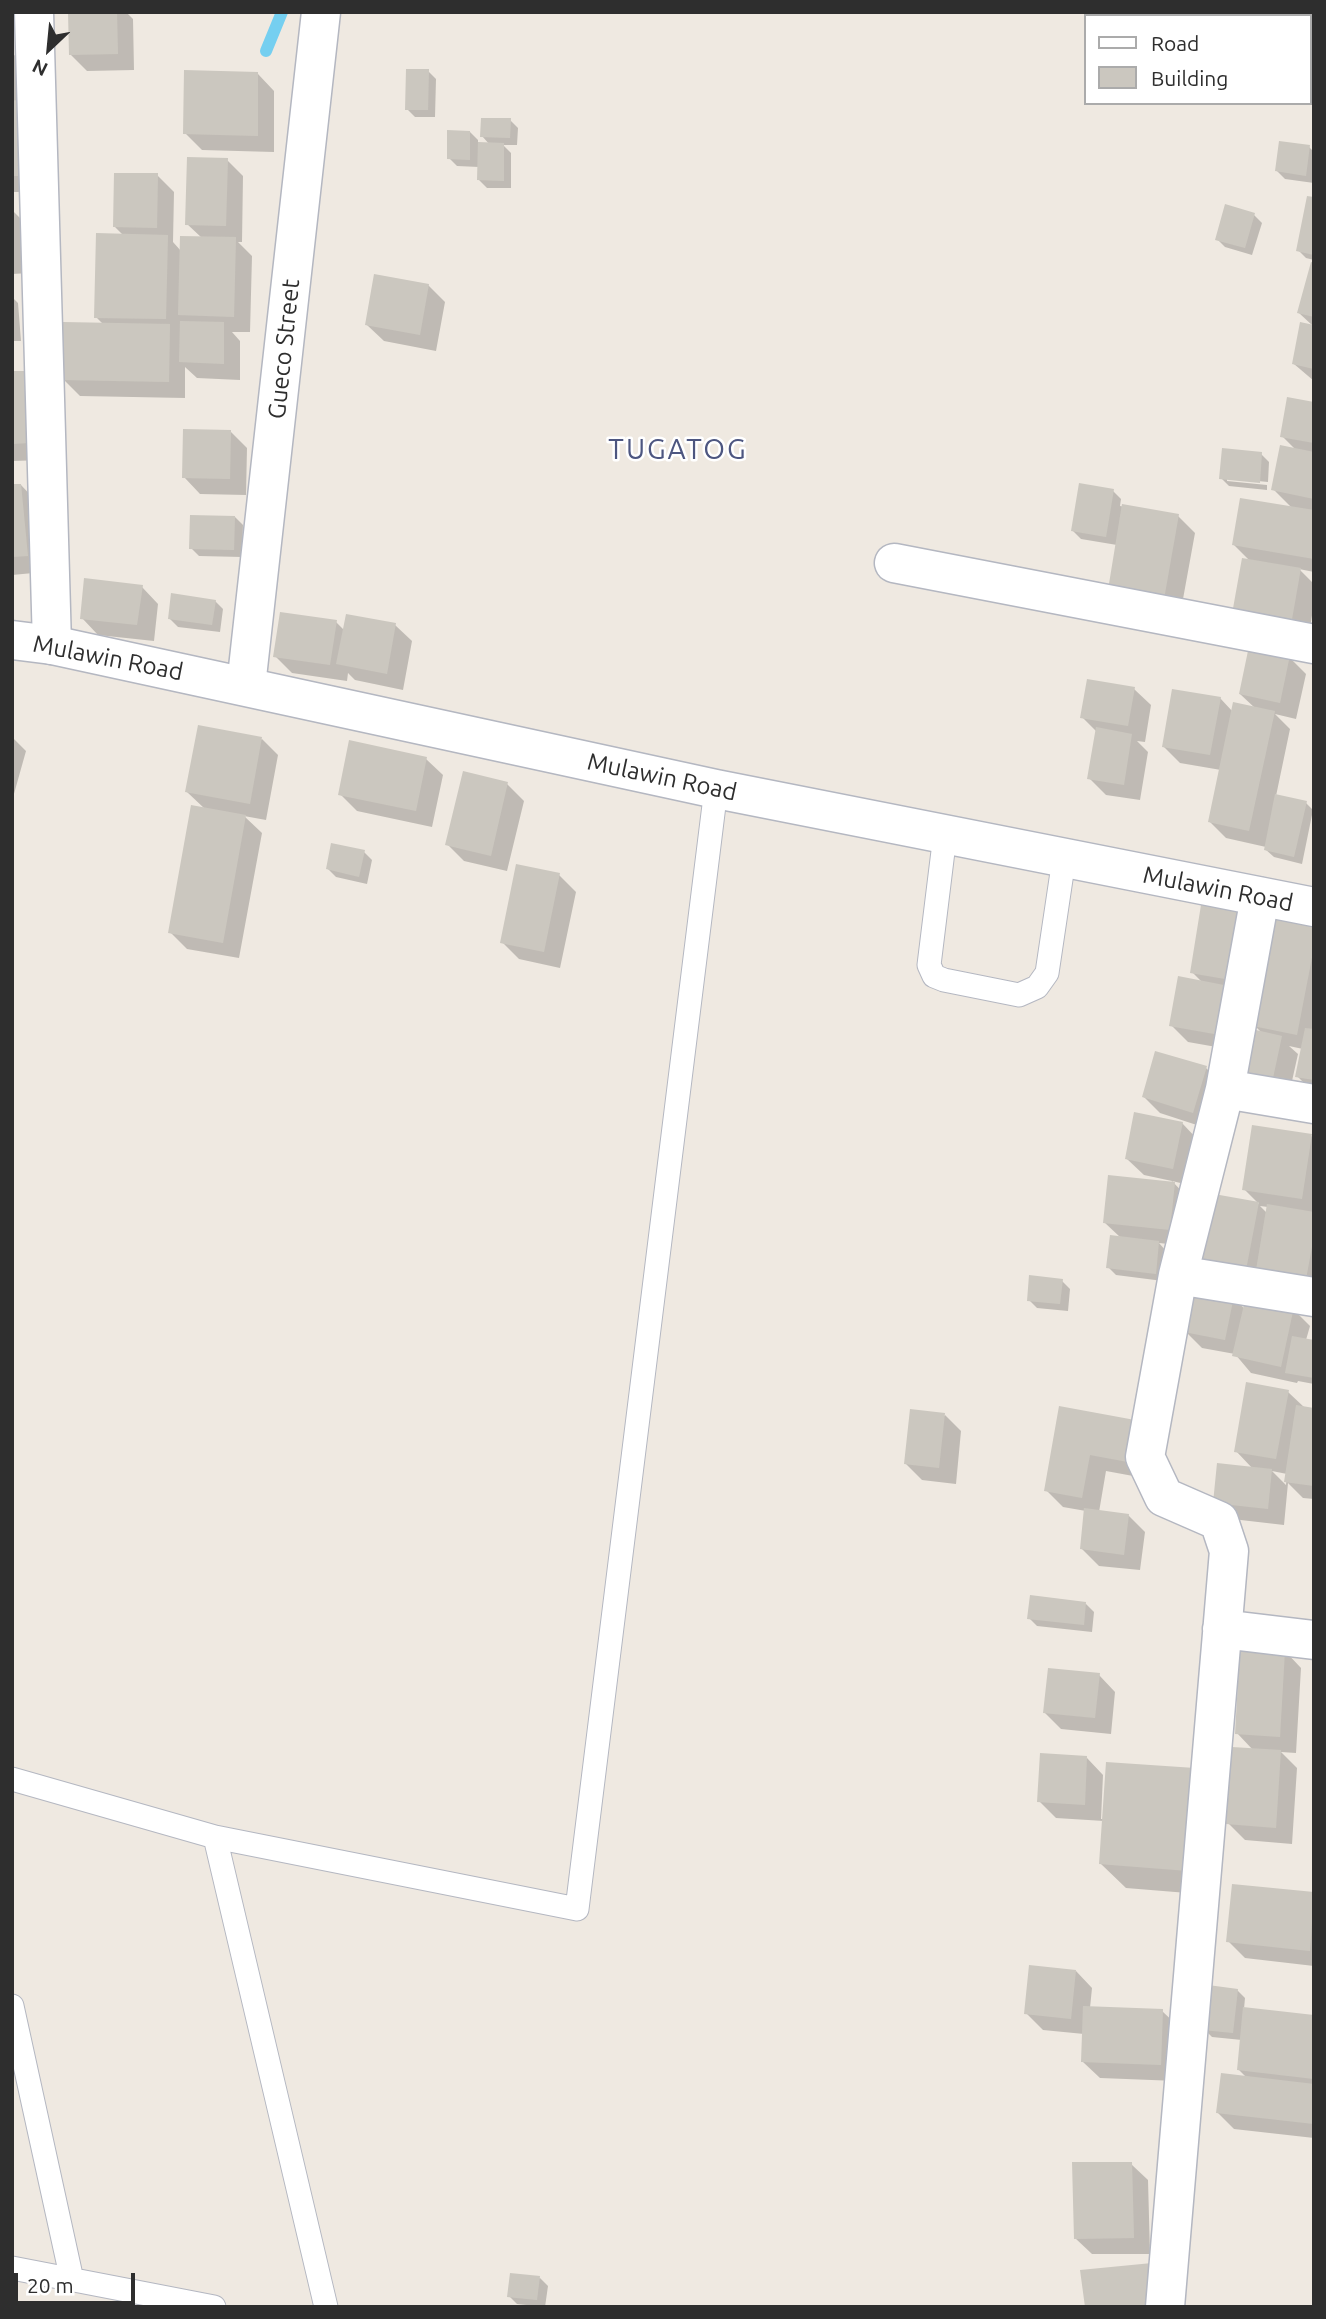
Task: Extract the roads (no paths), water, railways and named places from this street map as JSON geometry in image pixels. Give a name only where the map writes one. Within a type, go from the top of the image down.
[{"type":"street","points":[[34,12],[52,645]]},
{"type":"street","name":"Gueco Street","points":[[246,686],[321,12]]},
{"type":"street","points":[[894,563],[1314,644]]},
{"type":"street","name":"Mulawin Road","points":[[12,640],[52,645],[246,686],[716,789],[1314,907]]},
{"type":"street","points":[[1165,2307],[1229,1550],[1219,1521],[1164,1497],[1145,1457],[1178,1275],[1225,1088],[1260,897]]},
{"type":"street","points":[[1225,1088],[1314,1104]]},
{"type":"street","points":[[1178,1275],[1314,1297]]},
{"type":"street","points":[[1222,1629],[1314,1640]]},
{"type":"lane","points":[[12,1779],[215,1837],[577,1909],[716,789]]},
{"type":"lane","points":[[945,835],[929,965],[934,976],[943,980],[1019,995],[1037,986],[1047,974],[1064,859]]},
{"type":"lane","points":[[215,1837],[326,2307]]},
{"type":"lane","points":[[12,2006],[72,2280]]},
{"type":"lane","points":[[12,2268],[214,2307]]},
{"type":"waterway","points":[[266,51],[282,12]]},
{"type":"district","name":"TUGATOG","points":[[678,450]]}]
